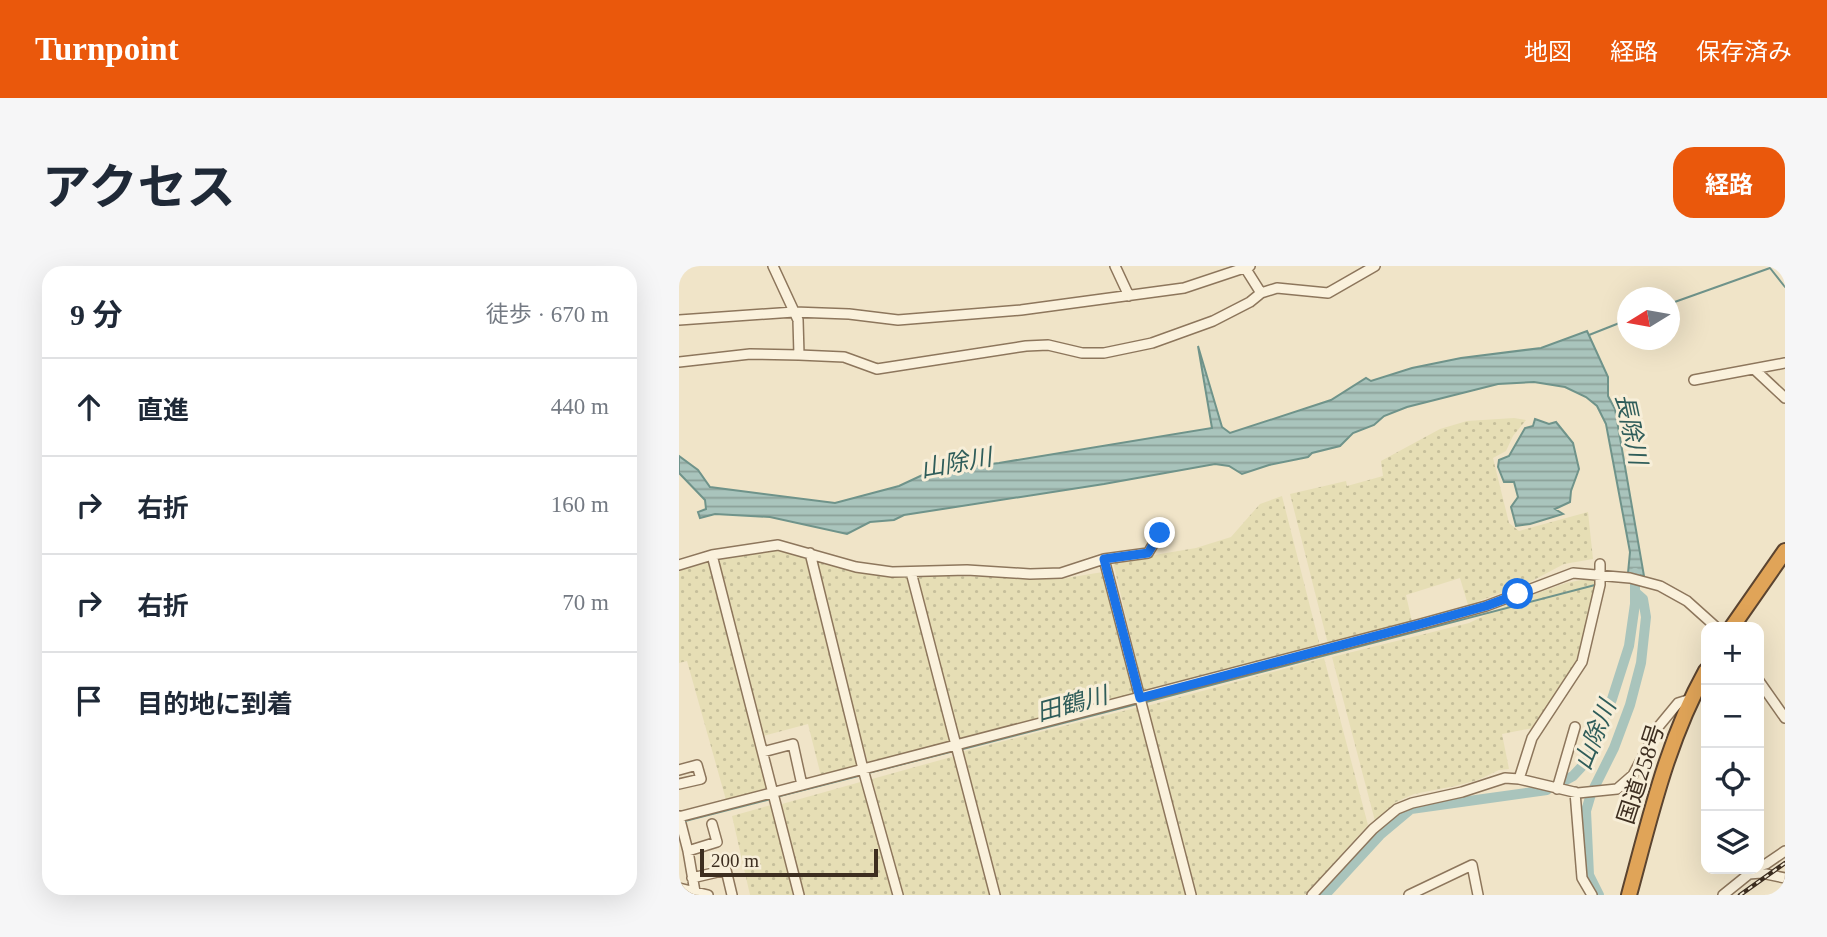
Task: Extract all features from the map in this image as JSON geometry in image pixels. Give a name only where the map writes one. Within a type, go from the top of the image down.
[{"type":"highway","points":[[1735,622],[1785,551]]},
{"type":"highway","name":"国道258号","points":[[1629,895],[1673,741],[1701,680]]},
{"type":"street","points":[[773,266],[798,320],[799,355]]},
{"type":"street","points":[[1115,266],[1129,296]]},
{"type":"street","points":[[679,362],[750,354],[799,355],[844,357],[877,369],[1026,346],[1048,345],[1081,353],[1104,353],[1152,343],[1213,321],[1250,302],[1261,293],[1277,288],[1328,293],[1375,266]]},
{"type":"street","points":[[679,320],[794,312],[849,314],[898,320],[1021,310],[1184,288],[1247,267],[1261,293]]},
{"type":"street","points":[[1694,380],[1785,363]]},
{"type":"street","points":[[1754,369],[1785,398]]},
{"type":"street","points":[[679,565],[712,555],[778,545],[856,567],[892,572],[967,570],[1061,573],[1104,559],[1148,553],[1160,533]]},
{"type":"street","points":[[810,553],[864,773],[898,895]]},
{"type":"street","points":[[712,555],[799,895]]},
{"type":"street","points":[[1104,559],[1191,895]]},
{"type":"street","points":[[1519,779],[1532,738],[1583,662],[1600,584],[1600,564]]},
{"type":"street","points":[[911,572],[995,895]]},
{"type":"street","points":[[695,892],[680,819],[772,797],[802,785],[864,773],[1141,701],[1429,622],[1486,606],[1573,573],[1630,578],[1660,586],[1687,601],[1710,622]]},
{"type":"street","points":[[1762,685],[1785,718]]},
{"type":"street","points":[[1312,895],[1373,829],[1397,809],[1412,803],[1462,792],[1505,778],[1576,793],[1617,789],[1627,782],[1659,726],[1678,703],[1691,699]]},
{"type":"street","points":[[1557,789],[1576,727]]},
{"type":"street","points":[[763,752],[793,744],[802,785]]},
{"type":"street","points":[[679,770],[697,765],[701,779],[679,785]]},
{"type":"street","points":[[1576,793],[1582,878],[1592,895]]},
{"type":"street","points":[[688,851],[717,842],[712,824]]},
{"type":"street","points":[[1764,865],[1785,850]]},
{"type":"street","points":[[1409,895],[1472,865],[1478,895]]},
{"type":"street","points":[[692,878],[726,870],[732,895]]},
{"type":"street","points":[[1723,895],[1747,874]]},
{"type":"street","points":[[1764,874],[1785,878]]},
{"type":"street","points":[[679,888],[708,895]]},
{"type":"shaded area","points":[[1514,418],[1526,420],[1513,436],[1506,451],[1493,458],[1509,523],[1519,531],[1588,512],[1593,559],[1564,564],[1528,583],[1468,605],[1460,578],[1406,595],[1412,622],[1328,644],[1290,494],[1346,481],[1347,486],[1383,476],[1381,461],[1440,429],[1467,421]]},
{"type":"shaded area","points":[[1282,496],[1320,646],[1144,693],[1113,562],[1196,548],[1231,537],[1260,504]]},
{"type":"shaded area","points":[[777,550],[807,556],[860,765],[821,776],[808,724],[763,736],[716,560]]},
{"type":"shaded area","points":[[811,559],[850,571],[908,576],[951,742],[868,763]]},
{"type":"shaded area","points":[[709,562],[767,789],[726,800],[687,661],[679,663],[679,571]]},
{"type":"shaded area","points":[[1103,572],[1135,695],[959,740],[916,575],[1060,579]]},
{"type":"shaded area","points":[[1596,577],[1582,644],[1573,669],[1533,728],[1502,734],[1509,769],[1499,770],[1478,780],[1414,794],[1396,802],[1375,821],[1332,657],[1469,623],[1515,601],[1566,583]]},
{"type":"shaded area","points":[[1324,658],[1368,825],[1305,895],[1196,895],[1147,706]]},
{"type":"shaded area","points":[[1139,707],[1187,895],[1000,895],[961,752]]},
{"type":"shaded area","points":[[955,756],[991,895],[902,895],[872,779]]},
{"type":"shaded area","points":[[864,781],[895,895],[804,895],[782,804]]},
{"type":"shaded area","points":[[771,805],[795,895],[750,895],[732,816]]},
{"type":"water","points":[[1587,331],[1608,377],[1608,396],[1615,409],[1644,576],[1628,573],[1630,552],[1606,424],[1597,406],[1586,397],[1565,387],[1534,382],[1498,384],[1407,407],[1353,433],[1340,446],[1242,474],[1229,466],[1215,464],[904,515],[894,520],[870,522],[847,534],[770,517],[715,514],[700,518],[698,512],[706,509],[705,500],[679,473],[679,456],[698,470],[710,487],[835,503],[899,486],[931,471],[999,463],[1212,428],[1198,346],[1222,427],[1230,433],[1331,400],[1366,378],[1371,381],[1412,368],[1461,358],[1541,348]]},
{"type":"water","points":[[1535,419],[1549,424],[1556,422],[1573,443],[1579,469],[1570,502],[1555,509],[1563,514],[1516,526],[1511,507],[1518,497],[1514,482],[1504,482],[1498,467],[1499,460],[1509,456],[1525,428],[1533,426]]},
{"type":"waterway","points":[[1680,300],[1770,268],[1785,287]]},
{"type":"waterway","points":[[1589,335],[1617,324]]},
{"type":"waterway","name":"長除川","points":[[1562,782],[1573,776],[1586,762],[1612,699],[1629,646],[1635,604],[1635,573]]},
{"type":"waterway","name":"田鶴川","points":[[1146,702],[1595,585]]},
{"type":"waterway","name":"山除川","points":[[1599,895],[1589,875],[1586,811],[1630,705],[1641,663],[1646,617],[1643,599],[1635,592]]},
{"type":"waterway","name":"田鶴川","points":[[959,750],[1137,704]]},
{"type":"waterway","name":"田鶴川","points":[[868,773],[954,751]]},
{"type":"waterway","name":"田鶴川","points":[[776,797],[862,775]]},
{"type":"waterway","name":"長除川","points":[[1325,895],[1380,835],[1411,809],[1547,790]]},
{"type":"waterway","name":"田鶴川","points":[[685,821],[771,799]]},
{"type":"railway","points":[[1740,895],[1785,863]]},
{"type":"route","points":[[1160,533],[1148,553],[1104,559],[1140,698],[1417,625],[1518,594]]}]
